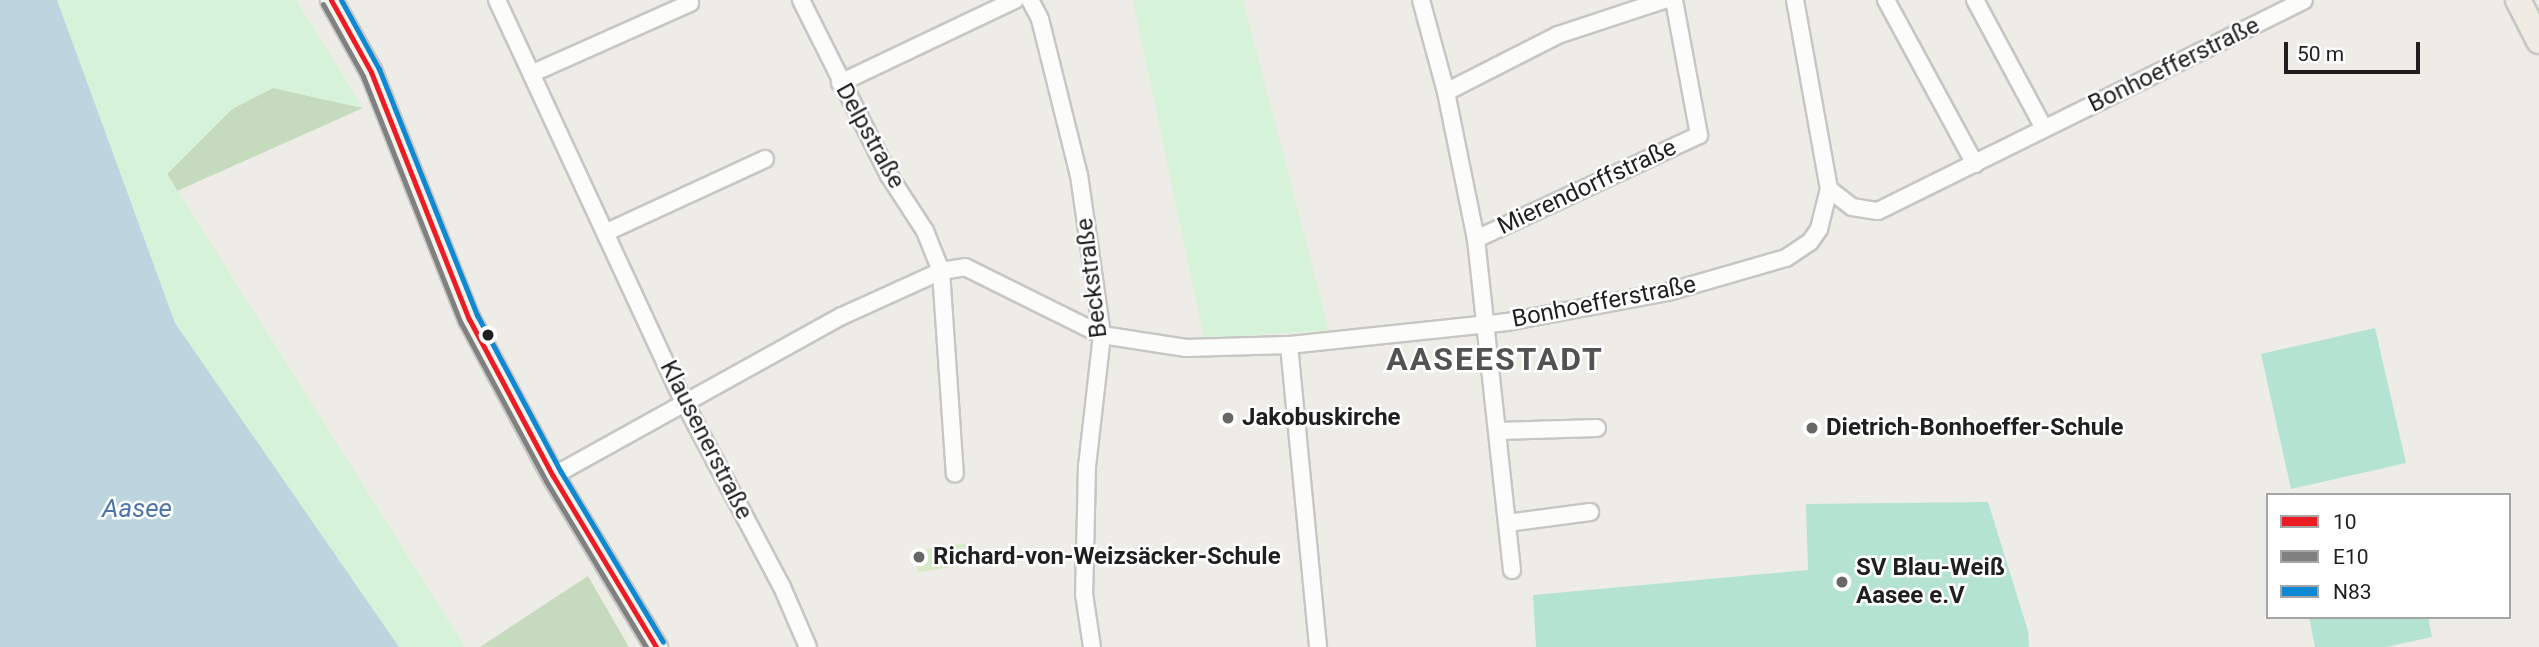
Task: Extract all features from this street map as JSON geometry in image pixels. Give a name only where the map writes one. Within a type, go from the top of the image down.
[{"type":"main road","points":[[2518,0],[2539,41]]},
{"type":"street","points":[[331,0],[371,72],[469,319],[553,476],[656,647]]},
{"type":"street","name":"Klausenerstraße","points":[[497,0],[684,402],[782,587],[808,647]]},
{"type":"street","name":"Delpstraße","points":[[801,0],[840,83],[888,174],[925,231],[941,271]]},
{"type":"street","points":[[840,83],[1014,0]]},
{"type":"street","name":"Beckstraße","points":[[1030,0],[1040,19],[1079,175],[1102,335],[1087,466],[1084,594],[1092,647]]},
{"type":"street","name":"Mierendorffstraße","points":[[1421,0],[1446,92],[1476,239],[1488,324],[1512,570]]},
{"type":"street","points":[[1446,92],[1558,35],[1664,0]]},
{"type":"street","name":"Mierendorffstraße","points":[[1476,239],[1699,135],[1674,0]]},
{"type":"street","points":[[1795,0],[1829,189]]},
{"type":"street","points":[[1886,0],[1975,164]]},
{"type":"street","points":[[1975,0],[2044,128]]},
{"type":"street","name":"Bonhoefferstraße","points":[[553,476],[842,316],[941,271],[965,267],[1102,335],[1185,348],[1289,345],[1488,324],[1668,292],[1786,258],[1810,242],[1822,221],[1829,189],[1863,212],[1878,211],[2304,0]]},
{"type":"street","points":[[533,73],[690,2]]},
{"type":"street","points":[[607,232],[765,159]]},
{"type":"street","points":[[941,271],[955,474]]},
{"type":"street","points":[[1289,345],[1318,647]]},
{"type":"street","points":[[1498,431],[1597,428]]},
{"type":"street","points":[[1507,523],[1590,512]]},
{"type":"green space","points":[[57,0],[296,0],[363,108],[273,88],[232,109],[167,174],[465,647],[399,647],[175,323]]},
{"type":"green space","points":[[1133,0],[1243,0],[1329,330],[1204,339]]},
{"type":"green space","points":[[273,88],[363,108],[177,191],[167,174],[232,109]]},
{"type":"green space","points":[[2375,328],[2406,463],[2291,489],[2261,354]]},
{"type":"green space","name":"SV Blau-Weiß Aasee e.V","points":[[1988,502],[2028,631],[2029,647],[1536,647],[1533,595],[1808,570],[1806,504]]},
{"type":"green space","points":[[969,543],[972,564],[918,572],[915,551]]},
{"type":"green space","points":[[588,576],[629,647],[480,647]]},
{"type":"green space","points":[[2309,619],[2428,619],[2432,637],[2386,647],[2315,647]]},
{"type":"water","name":"Aasee","points":[[0,0],[57,0],[175,323],[399,647],[0,647]]},
{"type":"transit line","name":"10","points":[[331,0],[371,72],[469,319],[553,476],[656,647]]},
{"type":"transit line","name":"N83","points":[[341,0],[379,69],[477,315],[561,472],[663,642]]},
{"type":"transit line","name":"E10","points":[[323,4],[363,76],[461,323],[546,481],[646,647]]},
{"type":"place","name":"Jakobuskirche","points":[[1228,418]]},
{"type":"place","name":"Dietrich-Bonhoeffer-Schule","points":[[1812,428]]},
{"type":"place","name":"Richard-von-Weizsäcker-Schule","points":[[919,557]]},
{"type":"place","name":"SV Blau-Weiß Aasee e.V","points":[[1842,582]]},
{"type":"district","name":"AASEESTADT","points":[[1495,359]]}]
